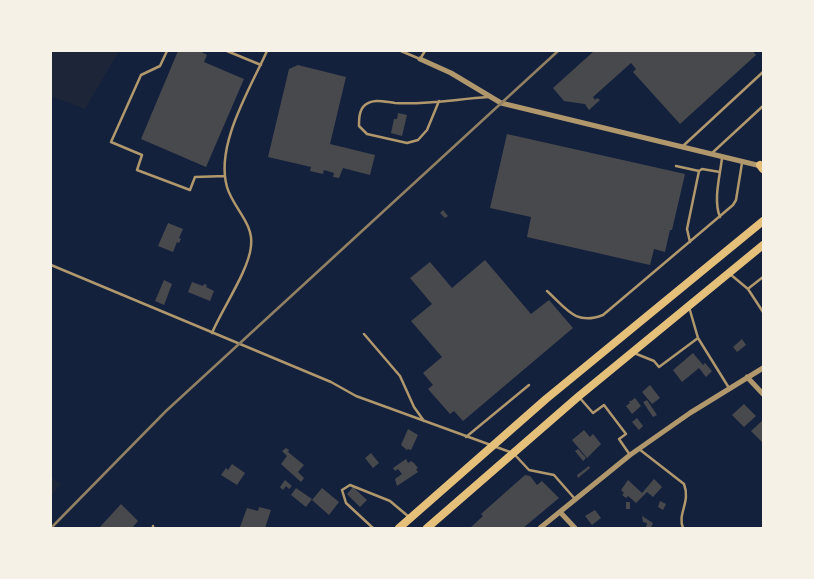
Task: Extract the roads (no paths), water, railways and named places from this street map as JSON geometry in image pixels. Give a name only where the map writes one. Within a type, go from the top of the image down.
[{"type":"highway","points":[[399,528],[492,446],[681,286],[763,221]]},
{"type":"highway","points":[[427,528],[579,396],[763,245]]},
{"type":"street","points":[[420,59],[451,73],[501,103],[762,167]]},
{"type":"street","points":[[540,528],[630,455],[690,413],[763,368]]},
{"type":"street","points":[[747,378],[763,394]]},
{"type":"street","points":[[560,512],[575,528]]},
{"type":"lane","points":[[167,51],[160,66],[141,75],[111,142],[142,155],[137,170],[190,190],[195,176],[225,176]]},
{"type":"lane","points":[[227,51],[261,65]]},
{"type":"lane","points":[[212,332],[246,265],[252,243],[248,228],[227,188],[224,165],[234,124],[267,51]]},
{"type":"lane","points":[[401,51],[420,59],[425,51]]},
{"type":"lane","points":[[682,147],[763,72]]},
{"type":"lane","points":[[439,101],[427,130],[418,140],[407,143],[375,136],[367,134],[359,126],[359,114],[362,109],[366,104],[376,100],[396,103],[492,97]]},
{"type":"lane","points":[[711,154],[763,106]]},
{"type":"lane","points":[[720,217],[718,199],[723,157]]},
{"type":"lane","points":[[547,290],[575,317],[589,320],[603,315],[733,205],[736,200],[742,161]]},
{"type":"lane","points":[[676,166],[699,171],[702,169],[720,172]]},
{"type":"lane","points":[[690,242],[687,229],[699,171]]},
{"type":"lane","points":[[51,265],[331,382],[356,396],[513,453],[529,470],[554,475],[576,499]]},
{"type":"lane","points":[[728,273],[748,289],[763,312]]},
{"type":"lane","points":[[748,289],[763,277]]},
{"type":"lane","points":[[688,306],[698,338],[729,388]]},
{"type":"lane","points":[[364,334],[400,376],[414,407],[425,422]]},
{"type":"lane","points":[[632,352],[654,361],[659,367],[698,338]]},
{"type":"lane","points":[[466,437],[529,384]]},
{"type":"lane","points":[[579,396],[593,413],[604,405],[626,434],[619,440],[630,455]]},
{"type":"lane","points":[[639,449],[684,484],[687,493],[681,522],[683,528]]},
{"type":"lane","points":[[373,528],[346,503],[342,490],[350,484],[390,501],[410,518]]},
{"type":"railway","points":[[51,528],[166,411],[558,51]]}]
